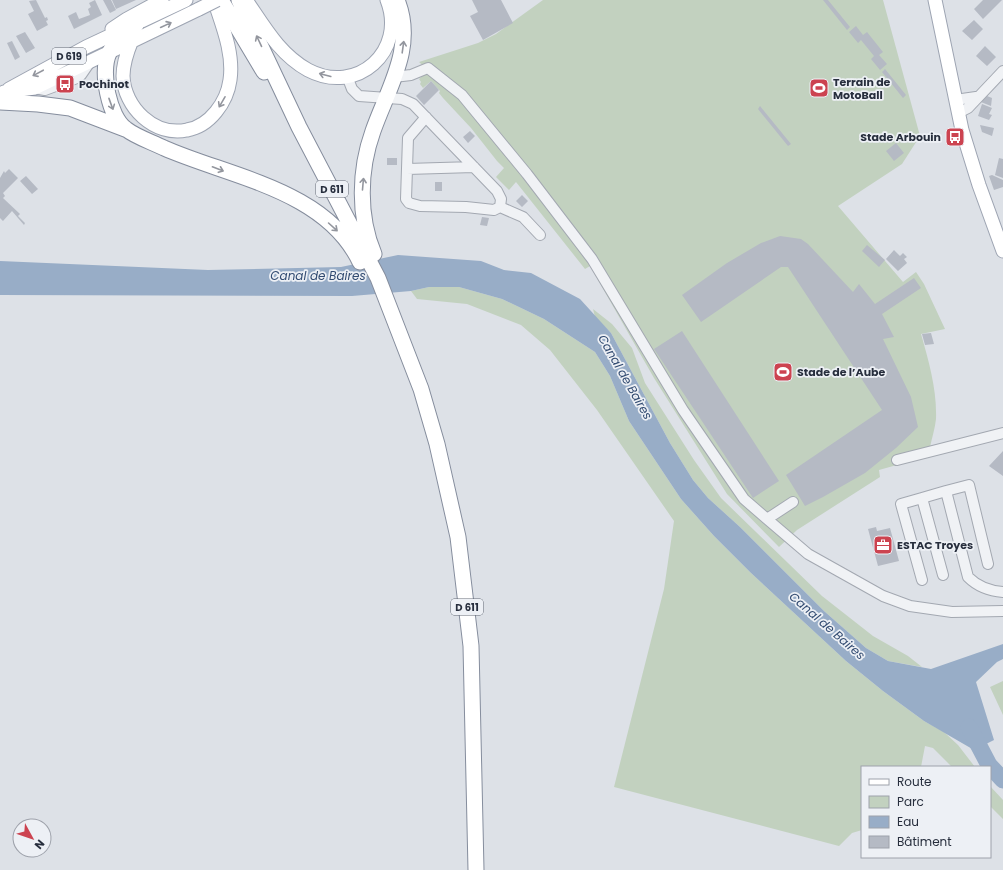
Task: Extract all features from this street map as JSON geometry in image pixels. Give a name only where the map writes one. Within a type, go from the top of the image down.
[{"type":"highway","name":"D 611","points":[[221,0],[299,127]]},
{"type":"highway","name":"D 611","points":[[239,0],[299,127],[364,251]]},
{"type":"highway","points":[[386,305],[364,251],[365,222],[362,190],[364,169],[373,131],[387,97],[404,45],[404,22],[397,0]]},
{"type":"highway","points":[[125,129],[110,104],[106,86],[106,66],[109,52],[136,25]]},
{"type":"highway","points":[[1,96],[38,104],[70,108],[125,129],[174,152],[268,187],[296,200],[314,211],[364,251],[378,278],[386,305]]},
{"type":"highway","name":"D 611","points":[[386,305],[408,352],[437,444],[458,537],[471,646],[476,870]]},
{"type":"main road","points":[[86,47],[127,18],[162,0]]},
{"type":"main road","name":"D 619","points":[[1,96],[86,47],[136,25],[186,0]]},
{"type":"main road","points":[[132,40],[125,57],[123,75],[125,90],[130,102],[138,114],[148,121],[163,128],[187,130],[197,126],[206,121],[223,103],[230,80],[229,50],[216,0]]},
{"type":"main road","name":"D 619","points":[[1,96],[35,88],[216,0]]},
{"type":"main road","points":[[246,0],[271,37],[296,62],[320,74],[332,77],[347,76],[364,72],[376,62],[388,44],[392,24],[392,11],[388,0]]},
{"type":"main road","points":[[935,0],[958,113],[979,185],[1003,250]]},
{"type":"street","points":[[394,77],[411,75],[428,68],[462,95],[527,174],[592,259],[692,422],[744,499],[808,554],[883,596],[910,606],[952,612],[1003,611]]},
{"type":"street","points":[[958,113],[968,108],[976,97],[1002,73]]},
{"type":"street","points":[[347,76],[352,89],[359,96],[402,99],[413,104],[497,191],[501,199],[500,207]]},
{"type":"street","points":[[955,100],[976,97]]},
{"type":"street","points":[[426,117],[408,138],[406,199],[409,203],[420,206],[466,207],[494,210],[500,207]]},
{"type":"street","points":[[407,169],[474,167]]},
{"type":"street","points":[[500,207],[523,217],[540,235]]},
{"type":"street","points":[[897,460],[1003,433]]},
{"type":"street","points":[[922,580],[901,504],[969,485],[988,564]]},
{"type":"street","points":[[946,491],[968,577],[974,583],[995,591],[1003,592]]},
{"type":"street","points":[[922,498],[943,575]]},
{"type":"street","points":[[767,519],[793,502]]},
{"type":"green space","points":[[543,0],[883,0],[920,136],[902,164],[838,206],[903,282],[916,272],[924,284],[945,329],[921,334],[934,387],[936,419],[930,447],[936,454],[879,470],[880,477],[797,530],[779,547],[727,494],[654,378],[590,266],[585,269],[516,182],[509,190],[496,177],[504,168],[471,128],[443,98],[439,93],[440,91],[431,81],[423,88],[420,84],[421,82],[419,79],[428,70],[419,62],[478,43],[496,34]]},
{"type":"green space","points":[[429,287],[459,287],[502,299],[544,319],[595,352],[610,376],[629,421],[681,499],[714,536],[751,573],[846,661],[883,691],[924,721],[944,732],[958,745],[974,766],[951,766],[933,748],[925,746],[921,766],[861,766],[861,830],[852,833],[839,846],[614,787],[664,589],[674,521],[597,410],[550,350],[521,325],[467,304],[417,299],[411,291]]},
{"type":"green space","points":[[593,309],[612,324],[632,348],[645,383],[694,460],[721,498],[822,596],[873,636],[908,656],[922,667],[888,661],[866,648],[824,611],[740,527],[708,498],[693,480],[670,443],[611,333],[595,317]]},
{"type":"green space","points":[[1003,681],[1003,715],[990,687]]},
{"type":"green space","points":[[991,787],[1003,800],[1003,819],[991,807]]},
{"type":"water","points":[[398,255],[481,261],[504,270],[531,273],[580,299],[611,333],[670,443],[693,480],[708,498],[740,527],[824,611],[866,648],[888,661],[931,669],[1003,644],[1003,659],[997,662],[976,682],[994,740],[974,750],[924,721],[883,691],[846,661],[751,573],[714,536],[681,499],[629,421],[610,376],[595,352],[544,319],[502,299],[459,287],[429,287],[411,291],[352,296],[0,295],[0,261],[208,270],[341,267]]},
{"type":"building","points":[[36,0],[45,18],[47,17],[48,20],[46,21],[48,25],[37,31],[28,14],[34,11],[29,1]]},
{"type":"building","points":[[95,0],[102,15],[74,29],[68,16],[76,12],[79,19],[90,15],[88,9],[91,7],[89,3]]},
{"type":"building","points":[[103,0],[111,0],[116,10],[110,13]]},
{"type":"building","points":[[112,0],[136,0],[116,9]]},
{"type":"building","points":[[472,0],[501,0],[513,23],[483,40],[470,16],[478,12]]},
{"type":"building","points":[[823,0],[828,0],[850,27],[847,30]]},
{"type":"building","points":[[983,0],[1002,0],[983,19],[974,9]]},
{"type":"building","points":[[974,20],[983,29],[972,40],[962,31]]},
{"type":"building","points":[[856,26],[863,35],[867,32],[883,52],[879,55],[887,64],[880,70],[871,59],[874,56],[861,40],[858,43],[849,32]]},
{"type":"building","points":[[25,32],[35,48],[26,53],[16,36]]},
{"type":"building","points":[[12,41],[20,57],[15,60],[7,43]]},
{"type":"building","points":[[985,46],[996,57],[987,66],[976,56]]},
{"type":"building","points":[[885,69],[906,95],[903,98],[882,72]]},
{"type":"building","points":[[431,81],[439,90],[424,105],[416,96]]},
{"type":"building","points":[[987,96],[992,98],[991,106],[981,102]]},
{"type":"building","points":[[982,104],[992,108],[989,114],[992,115],[989,120],[978,116]]},
{"type":"building","points":[[760,106],[791,144],[788,146],[758,109]]},
{"type":"building","points":[[980,125],[994,128],[992,136],[982,132]]},
{"type":"building","points":[[470,131],[475,136],[468,143],[463,137]]},
{"type":"building","points":[[896,143],[904,153],[894,161],[886,151]]},
{"type":"building","points":[[387,158],[397,158],[397,165],[387,165]]},
{"type":"building","points":[[999,158],[1003,159],[1003,178],[995,175]]},
{"type":"building","points":[[9,169],[18,178],[3,193],[5,196],[3,198],[20,214],[18,216],[25,223],[24,225],[12,211],[3,221],[0,218],[0,178],[4,171],[5,173]]},
{"type":"building","points":[[992,175],[1003,180],[1003,187],[994,190],[989,176]]},
{"type":"building","points":[[26,176],[38,189],[32,194],[20,181]]},
{"type":"building","points":[[435,182],[442,182],[442,191],[435,191]]},
{"type":"building","points":[[522,195],[528,201],[522,207],[516,201]]},
{"type":"building","points":[[482,217],[489,218],[487,226],[480,225]]},
{"type":"building","points":[[780,236],[801,239],[808,244],[853,292],[859,284],[875,304],[914,278],[921,288],[882,314],[894,337],[883,339],[911,397],[918,427],[896,448],[865,473],[805,506],[786,475],[882,410],[788,267],[781,267],[701,322],[682,295],[727,263],[761,243]]},
{"type":"building","points":[[867,245],[885,260],[879,267],[862,251]]},
{"type":"building","points":[[894,250],[900,256],[903,253],[907,257],[904,259],[907,263],[898,271],[886,259]]},
{"type":"building","points":[[682,331],[779,481],[753,498],[654,349]]},
{"type":"building","points":[[931,333],[934,344],[925,345],[922,334]]},
{"type":"building","points":[[1003,451],[1003,476],[989,466]]},
{"type":"building","points":[[876,527],[877,531],[890,528],[899,561],[878,566],[868,529]]},
{"type":"waterway","name":"Canal de Baires","points":[[969,727],[990,766]]},
{"type":"waterway","name":"Canal de Baires","points":[[991,767],[1003,780]]},
{"type":"place","name":"Pochinot","points":[[65,84]]},
{"type":"place","name":"Terrain de MotoBall","points":[[819,88]]},
{"type":"place","name":"Stade Arbouin","points":[[955,137]]},
{"type":"place","name":"Stade de l’Aube","points":[[783,372]]},
{"type":"place","name":"ESTAC Troyes","points":[[883,545]]}]
